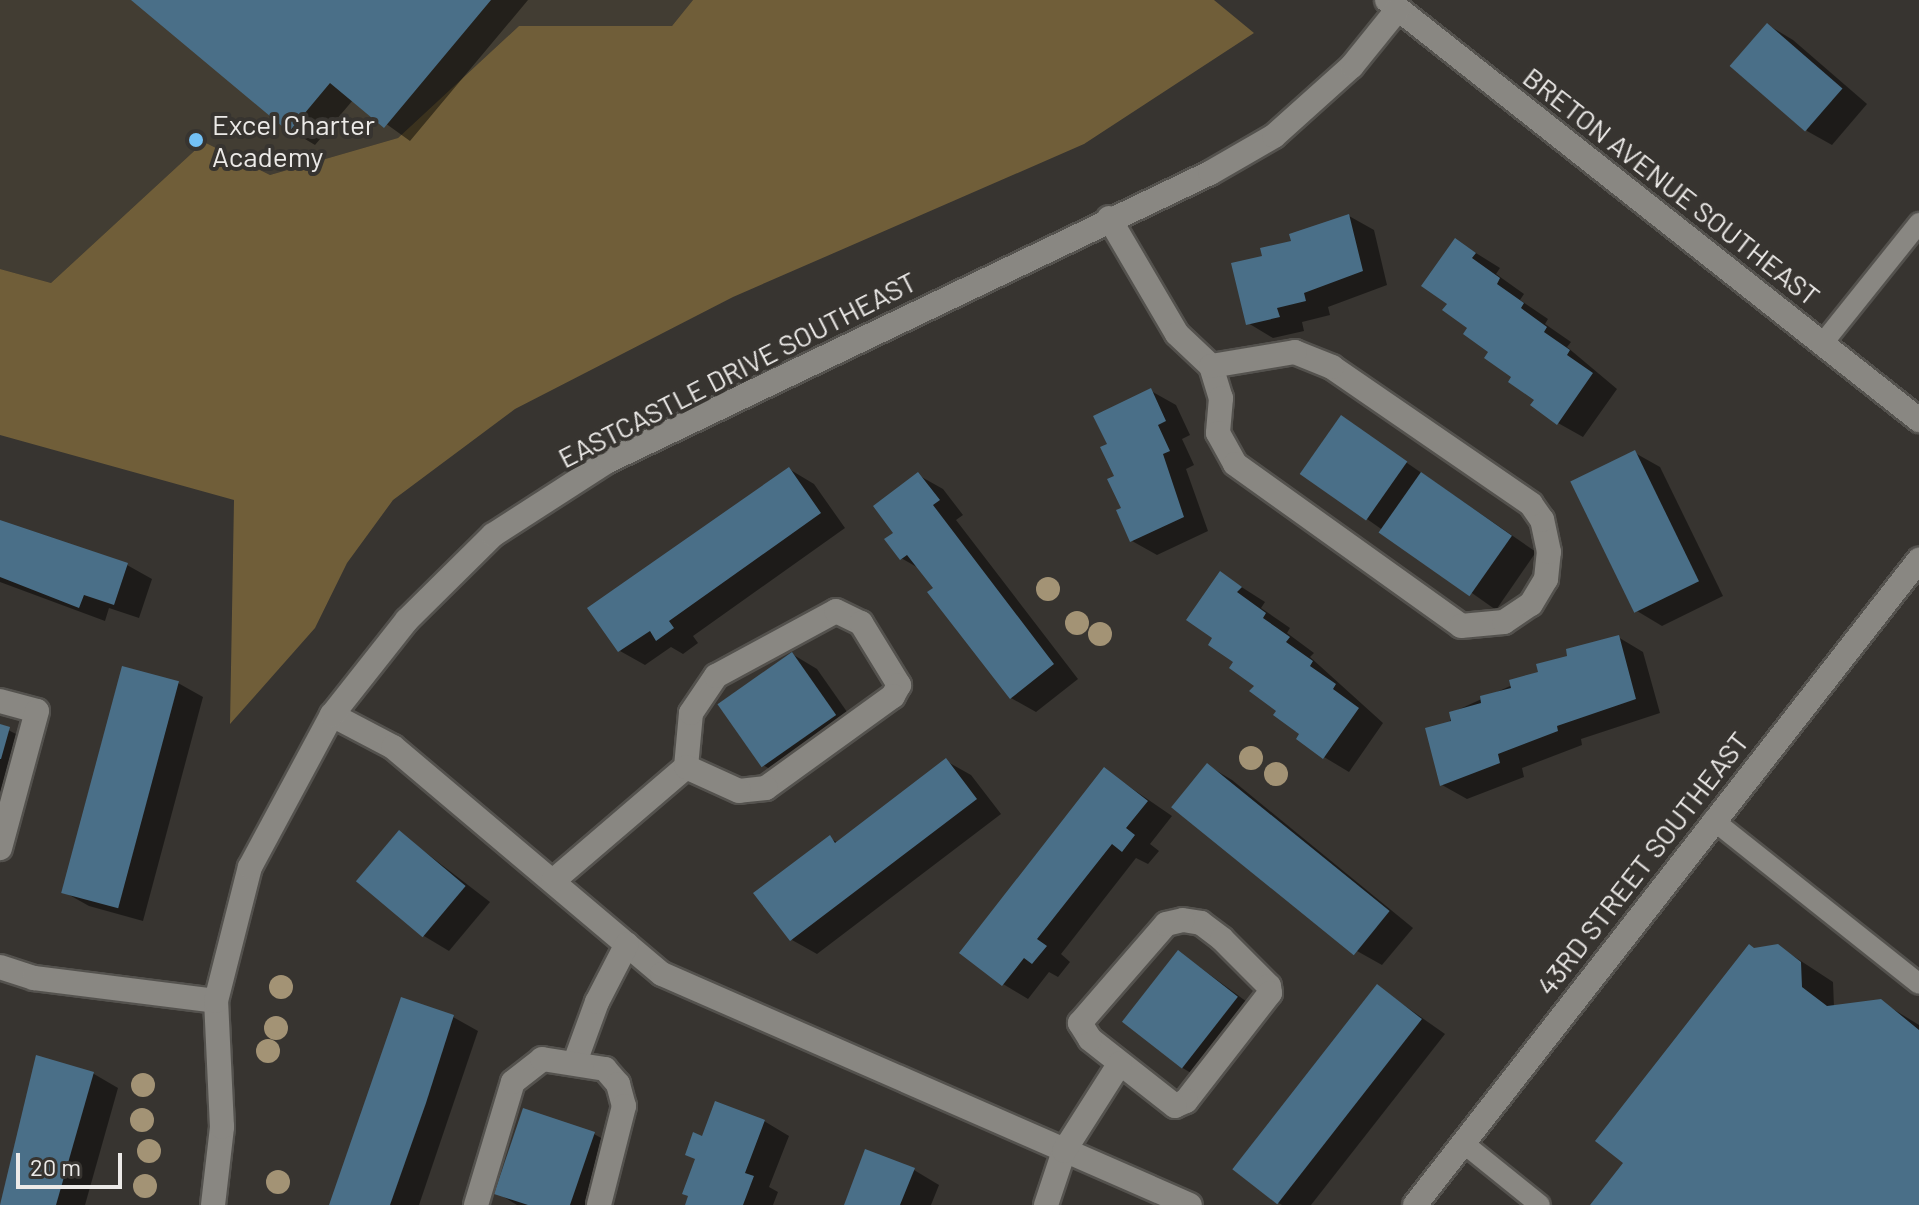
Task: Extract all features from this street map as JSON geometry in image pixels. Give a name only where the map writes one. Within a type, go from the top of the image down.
[{"type":"street","name":"EASTCASTLE DRIVE SOUTHEAST","points":[[213,1205],[222,1127],[216,1001],[250,867],[332,715],[407,620],[493,535],[608,461],[1109,218],[1210,173],[1274,136],[1352,66],[1397,3]]},
{"type":"street","name":"BRETON AVENUE SOUTHEAST","points":[[1397,3],[1919,420]]},
{"type":"street","points":[[1109,218],[1177,334],[1211,366],[1221,398],[1218,433],[1235,464],[1461,626],[1504,622],[1531,604],[1546,579],[1549,552],[1542,520],[1531,504],[1332,367],[1295,352],[1211,366]]},
{"type":"street","name":"43RD STREET SOUTHEAST","points":[[1415,1205],[1919,560]]},
{"type":"street","points":[[553,881],[686,767],[691,713],[716,676],[836,611],[861,623],[899,685],[893,696],[766,788],[739,791],[686,767]]},
{"type":"street","points":[[0,701],[37,711],[0,848]]},
{"type":"street","points":[[332,715],[393,747],[662,974],[1190,1205]]},
{"type":"street","points":[[1201,923],[1269,986],[1267,1002],[1186,1101],[1175,1106],[1161,1099],[1120,1063],[1090,1039],[1080,1023],[1166,924],[1201,923]]},
{"type":"street","points":[[575,1062],[597,1002],[627,944]]},
{"type":"street","points":[[0,967],[34,978],[216,1001]]},
{"type":"street","points":[[476,1205],[513,1082],[542,1059],[605,1069],[618,1084],[624,1106],[599,1205]]},
{"type":"street","points":[[1046,1205],[1064,1151],[1120,1063]]},
{"type":"lane","points":[[1823,343],[1919,223]]},
{"type":"lane","points":[[1713,820],[1919,984]]},
{"type":"lane","points":[[1462,1142],[1540,1205]]},
{"type":"shaded area","name":"Excel Charter Academy","points":[[0,0],[693,0],[672,26],[519,26],[398,138],[270,175],[204,142],[51,283],[0,269]]},
{"type":"shaded area","points":[[693,0],[1214,0],[1254,33],[1084,144],[733,297],[515,409],[393,500],[347,563],[315,628],[230,724],[234,500],[0,435],[0,269],[51,283],[204,142],[270,175],[398,138],[519,26],[672,26]]},
{"type":"building","points":[[131,0],[491,0],[384,128],[330,83],[289,132]]},
{"type":"building","points":[[1767,23],[1842,89],[1805,132],[1730,66]]},
{"type":"building","points":[[1349,214],[1363,271],[1304,293],[1306,301],[1277,308],[1280,317],[1246,325],[1231,263],[1262,256],[1260,248],[1291,241],[1289,234]]},
{"type":"building","points":[[1455,238],[1476,253],[1472,258],[1500,278],[1497,284],[1524,303],[1521,308],[1547,327],[1544,332],[1570,350],[1567,355],[1593,373],[1557,425],[1530,405],[1534,400],[1508,382],[1511,377],[1484,358],[1488,352],[1463,334],[1467,328],[1442,310],[1447,304],[1421,286]]},
{"type":"building","points":[[1151,388],[1166,421],[1158,425],[1170,451],[1163,454],[1184,517],[1130,542],[1116,510],[1121,508],[1107,479],[1114,476],[1100,447],[1107,444],[1093,416]]},
{"type":"building","points":[[1341,415],[1407,461],[1366,520],[1300,474]]},
{"type":"building","points":[[1635,450],[1699,581],[1634,613],[1570,482]]},
{"type":"building","points":[[789,467],[821,513],[669,621],[674,628],[656,641],[650,631],[618,652],[587,608]]},
{"type":"building","points":[[918,472],[940,500],[933,505],[1054,664],[1010,699],[927,592],[933,588],[907,555],[900,560],[884,539],[893,533],[873,506]]},
{"type":"building","points":[[1421,472],[1512,536],[1469,596],[1379,533]]},
{"type":"building","points":[[0,520],[128,563],[114,605],[84,595],[79,608],[0,577]]},
{"type":"building","points":[[1220,571],[1242,587],[1237,592],[1266,613],[1263,618],[1290,637],[1286,642],[1313,661],[1310,666],[1336,684],[1333,689],[1359,708],[1323,759],[1296,739],[1299,734],[1273,715],[1276,711],[1249,691],[1254,686],[1229,668],[1233,662],[1208,645],[1212,638],[1186,620]]},
{"type":"building","points":[[1619,635],[1636,699],[1557,726],[1558,731],[1498,754],[1500,763],[1440,786],[1425,728],[1451,721],[1449,712],[1481,703],[1480,696],[1511,688],[1509,680],[1538,672],[1536,664],[1567,656],[1566,649]]},
{"type":"building","points":[[792,652],[836,715],[762,767],[717,704]]},
{"type":"building","points":[[122,666],[179,681],[118,908],[61,893]]},
{"type":"building","points":[[0,724],[10,727],[1,759],[0,759]]},
{"type":"building","points":[[946,758],[977,799],[790,941],[753,893],[830,835],[835,843]]},
{"type":"building","points":[[1207,763],[1390,911],[1354,955],[1171,807]]},
{"type":"building","points":[[1104,767],[1148,801],[1126,828],[1135,835],[1122,852],[1112,844],[1037,939],[1047,946],[1032,964],[1024,958],[1002,986],[959,953]]},
{"type":"building","points":[[399,830],[466,886],[423,937],[356,881]]},
{"type":"building","points":[[1749,944],[1754,948],[1778,944],[1801,962],[1802,987],[1827,1006],[1881,999],[1919,1030],[1919,1205],[1590,1205],[1623,1163],[1595,1141]]},
{"type":"building","points":[[1178,950],[1238,997],[1182,1068],[1122,1022]]},
{"type":"building","points":[[1377,984],[1422,1019],[1277,1204],[1232,1169]]},
{"type":"building","points":[[401,997],[454,1015],[426,1103],[390,1205],[329,1205]]},
{"type":"building","points":[[36,1055],[94,1072],[56,1205],[0,1205]]},
{"type":"building","points":[[715,1101],[765,1120],[745,1173],[754,1176],[743,1205],[685,1205],[688,1196],[682,1194],[695,1159],[685,1155],[693,1132],[702,1136]]},
{"type":"building","points":[[523,1108],[595,1132],[570,1205],[528,1205],[494,1194]]},
{"type":"building","points":[[865,1149],[915,1168],[900,1205],[844,1205]]},
{"type":"place","name":"Excel Charter Academy","points":[[196,140]]}]
